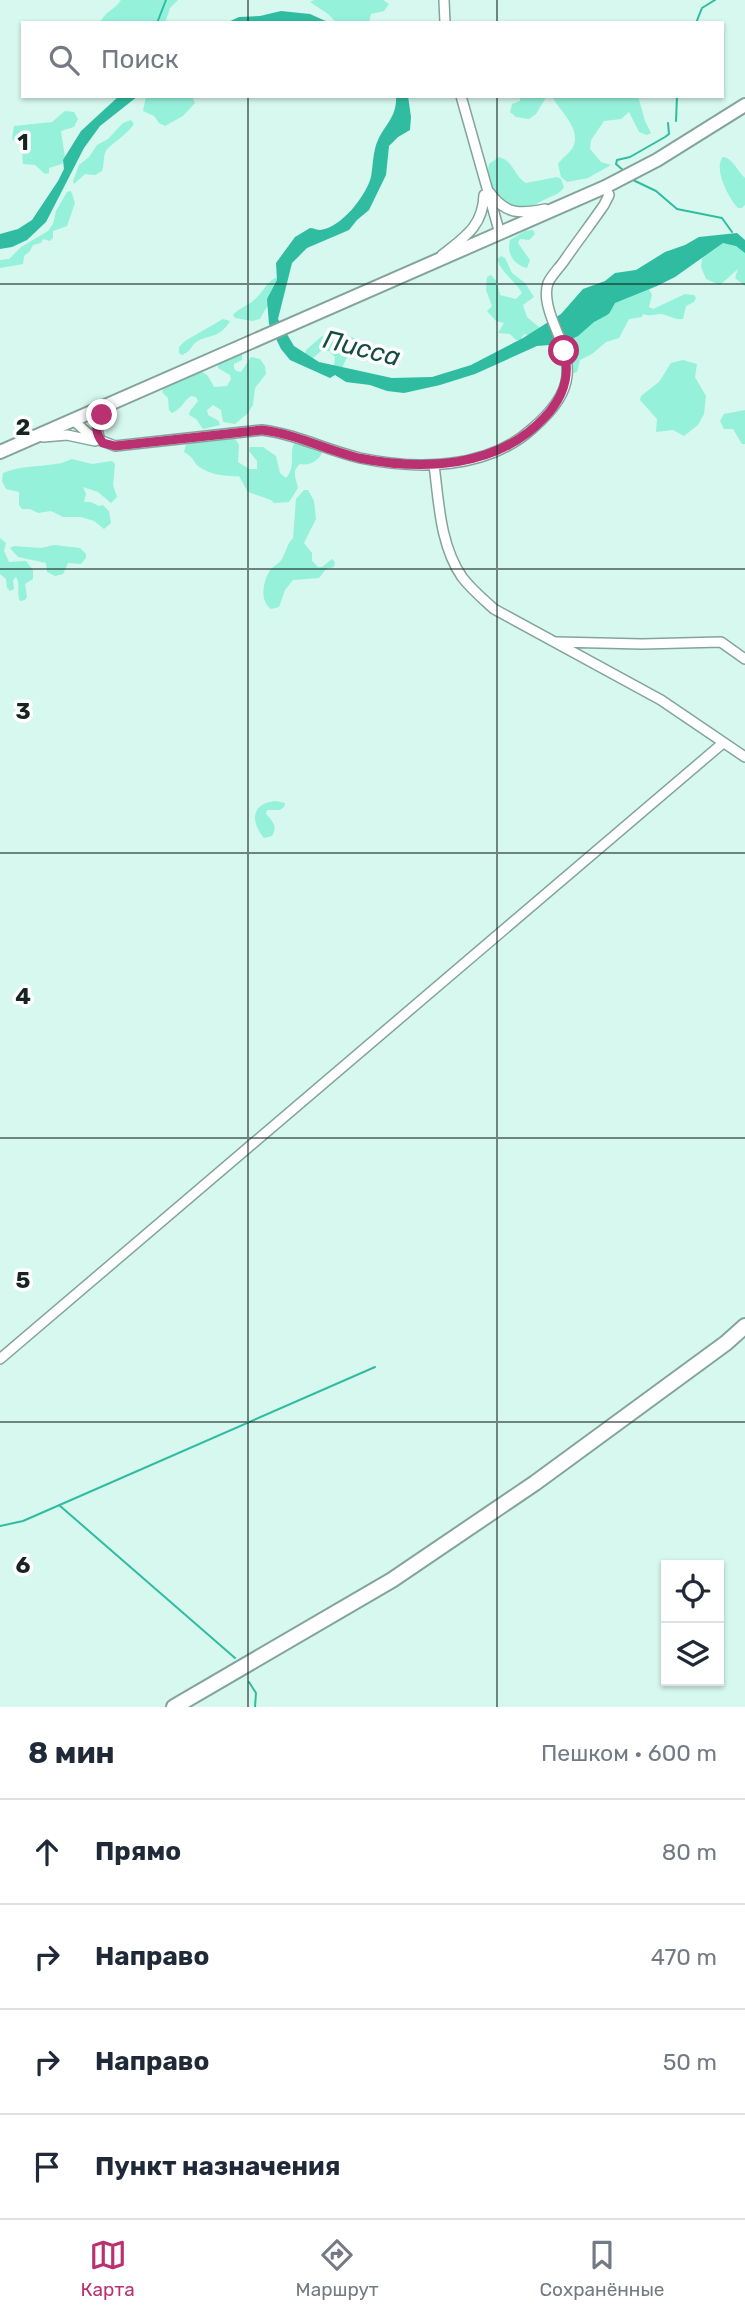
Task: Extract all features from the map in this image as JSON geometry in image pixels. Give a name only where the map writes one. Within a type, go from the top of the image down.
[{"type":"highway","points":[[174,1707],[392,1580],[535,1483],[726,1343],[745,1326]]},
{"type":"main road","points":[[0,452],[605,187],[657,160],[745,105]]},
{"type":"street","points":[[444,0],[445,21]]},
{"type":"street","points":[[462,98],[499,234]]},
{"type":"street","points":[[485,187],[495,200],[515,213],[572,202]]},
{"type":"street","points":[[430,265],[470,233],[479,221],[484,209],[485,187]]},
{"type":"street","points":[[28,440],[66,435],[125,446],[262,430],[277,431],[359,457],[391,462],[434,465],[488,454],[516,441],[534,427],[550,411],[565,386],[567,375],[564,351],[546,300],[548,283],[604,205],[609,195],[605,187]]},
{"type":"street","points":[[103,443],[97,434],[98,422],[118,400]]},
{"type":"street","points":[[72,420],[103,443]]},
{"type":"street","points":[[434,465],[446,544],[463,578],[494,609],[661,700],[745,757]]},
{"type":"street","points":[[556,642],[721,642],[745,659]]},
{"type":"street","points":[[0,1359],[723,743]]},
{"type":"shaded area","points":[[121,0],[178,0],[170,8],[166,21],[101,21]]},
{"type":"shaded area","points":[[383,0],[389,4],[384,11],[371,14],[369,21],[335,21],[310,2]]},
{"type":"shaded area","points":[[281,11],[310,14],[326,21],[230,21],[239,17]]},
{"type":"shaded area","points":[[117,98],[135,98],[100,126],[84,148],[46,222],[27,240],[0,249],[0,234],[18,229],[32,220],[58,181],[64,169],[63,160],[81,131]]},
{"type":"shaded area","points":[[146,98],[193,98],[195,103],[183,116],[165,126],[143,111]]},
{"type":"shaded area","points":[[396,98],[408,98],[410,130],[389,146],[386,175],[369,210],[349,230],[307,248],[292,263],[278,319],[294,346],[319,362],[392,378],[432,377],[471,365],[523,338],[561,314],[583,289],[605,281],[615,273],[636,270],[665,252],[699,237],[737,233],[745,240],[745,253],[736,246],[723,243],[675,277],[615,303],[609,314],[594,322],[578,336],[562,344],[537,346],[475,374],[440,385],[404,393],[346,382],[335,375],[330,378],[290,360],[281,349],[269,324],[267,299],[277,280],[276,263],[295,237],[310,228],[320,230],[336,224],[352,210],[364,193],[371,177],[376,144],[393,115]]},
{"type":"shaded area","points":[[520,98],[545,99],[536,114],[529,119],[516,117],[510,112],[512,104],[520,101]]},
{"type":"shaded area","points":[[553,98],[639,98],[651,133],[647,135],[639,132],[629,112],[621,119],[604,121],[591,140],[590,149],[601,162],[611,165],[588,178],[567,182],[561,177],[558,164],[573,147],[575,133]]},
{"type":"shaded area","points":[[65,111],[74,112],[78,119],[74,127],[61,131],[65,157],[62,164],[49,168],[49,173],[45,174],[35,165],[23,164],[22,148],[12,139],[14,126],[52,122]]},
{"type":"shaded area","points":[[131,120],[134,124],[132,127],[106,150],[102,171],[95,175],[85,174],[74,184],[79,165],[97,145],[108,139],[123,123]]},
{"type":"shaded area","points":[[499,157],[508,162],[526,183],[557,177],[561,179],[564,187],[531,207],[521,209],[506,204],[495,193],[489,179],[489,164]]},
{"type":"shaded area","points":[[723,157],[732,162],[745,178],[745,205],[742,208],[738,208],[734,203],[723,182],[720,162]]},
{"type":"shaded area","points":[[71,191],[75,203],[67,226],[53,231],[50,241],[43,239],[41,243],[33,245],[24,256],[23,264],[0,268],[0,260],[9,259],[21,247],[48,231],[56,211],[67,192]]},
{"type":"shaded area","points":[[533,230],[535,234],[529,240],[520,239],[518,243],[530,260],[527,268],[512,258],[509,245],[510,240],[525,231]]},
{"type":"shaded area","points":[[720,242],[736,245],[745,252],[745,286],[735,278],[738,269],[720,285],[706,279],[701,267],[703,254]]},
{"type":"shaded area","points":[[501,256],[534,297],[523,305],[527,317],[540,328],[531,336],[524,334],[520,340],[510,334],[498,333],[504,323],[496,321],[487,311],[492,306],[486,290],[487,277],[491,275],[497,282],[500,295],[516,299],[522,293],[499,264],[497,259]]},
{"type":"shaded area","points":[[275,278],[279,278],[270,305],[260,319],[252,321],[235,318],[235,313],[253,301]]},
{"type":"shaded area","points":[[648,287],[652,295],[649,307],[653,309],[685,294],[694,295],[696,298],[686,306],[683,319],[661,314],[643,314],[642,317],[629,319],[619,338],[606,342],[580,360],[577,372],[569,374],[564,346],[592,317],[609,315],[614,302],[630,297],[632,289]]},
{"type":"shaded area","points":[[223,319],[230,321],[221,331],[199,340],[185,354],[179,353],[179,347],[185,341]]},
{"type":"shaded area","points":[[343,334],[359,340],[361,348],[359,352],[347,357],[342,368],[334,366],[335,357],[329,351],[321,351],[313,358],[305,354],[322,336],[330,338],[337,349],[345,350],[349,347],[342,346],[337,339]]},
{"type":"shaded area","points":[[237,354],[242,355],[242,360],[234,364],[236,371],[241,372],[251,357],[260,359],[266,374],[255,388],[253,405],[235,424],[223,422],[221,410],[213,405],[207,410],[208,415],[219,421],[220,425],[203,429],[196,419],[189,415],[198,401],[196,397],[191,396],[172,413],[169,410],[168,398],[162,392],[164,388],[201,371],[208,376],[214,387],[227,386],[230,375],[218,368],[218,364]]},
{"type":"shaded area","points":[[683,360],[697,364],[695,377],[706,396],[704,414],[698,425],[684,436],[673,430],[656,432],[657,419],[640,400],[641,396],[659,382],[671,363]]},
{"type":"shaded area","points":[[745,410],[745,444],[742,444],[733,429],[724,429],[720,421],[724,414]]},
{"type":"shaded area","points":[[234,437],[239,445],[238,462],[249,469],[257,469],[257,461],[249,451],[250,447],[263,447],[276,456],[280,473],[286,478],[291,468],[295,442],[309,445],[322,453],[313,462],[297,467],[295,475],[298,488],[289,502],[274,503],[248,492],[239,476],[205,470],[184,452],[186,445],[193,441]]},
{"type":"shaded area","points":[[72,459],[92,464],[112,461],[115,464],[113,485],[117,497],[111,503],[98,492],[83,487],[86,494],[84,502],[103,505],[109,511],[111,523],[104,529],[94,521],[81,517],[63,517],[51,511],[38,513],[22,509],[19,505],[19,492],[6,489],[2,481],[3,473],[9,471]]},
{"type":"shaded area","points":[[304,490],[308,490],[314,501],[316,519],[304,543],[312,553],[312,561],[318,567],[332,559],[335,562],[334,567],[326,569],[319,578],[293,580],[285,590],[279,607],[271,609],[265,601],[264,584],[293,538],[296,499]]},
{"type":"shaded area","points":[[0,538],[6,543],[4,551],[9,562],[26,561],[33,570],[33,579],[25,584],[25,600],[20,601],[16,577],[13,580],[14,589],[10,591],[6,579],[0,574]]},
{"type":"shaded area","points":[[54,545],[80,548],[86,558],[81,564],[68,563],[63,574],[55,576],[47,572],[46,563],[18,557],[10,548],[41,548]]},
{"type":"shaded area","points":[[276,801],[285,803],[284,807],[280,810],[267,810],[266,814],[275,829],[272,836],[264,838],[256,825],[255,814],[262,805]]},
{"type":"waterway","points":[[158,21],[166,0]]},
{"type":"waterway","points":[[697,21],[702,8],[715,0]]},
{"type":"waterway","points":[[676,121],[677,98]]},
{"type":"waterway","points":[[624,171],[616,164],[617,160],[630,157],[665,137],[669,134],[668,123]]},
{"type":"waterway","points":[[633,180],[656,191],[677,209],[722,218],[732,232]]},
{"type":"waterway","points":[[0,1526],[23,1521],[375,1367]]},
{"type":"waterway","points":[[59,1505],[235,1658]]},
{"type":"waterway","points":[[249,1682],[256,1693],[255,1707]]},
{"type":"route","points":[[102,415],[96,428],[97,434],[103,443],[108,445],[125,446],[262,430],[277,431],[359,457],[434,465],[472,459],[503,449],[541,422],[565,386],[567,362],[564,351]]},
{"type":"water label","name":"Писса","points":[[362,348]]}]
